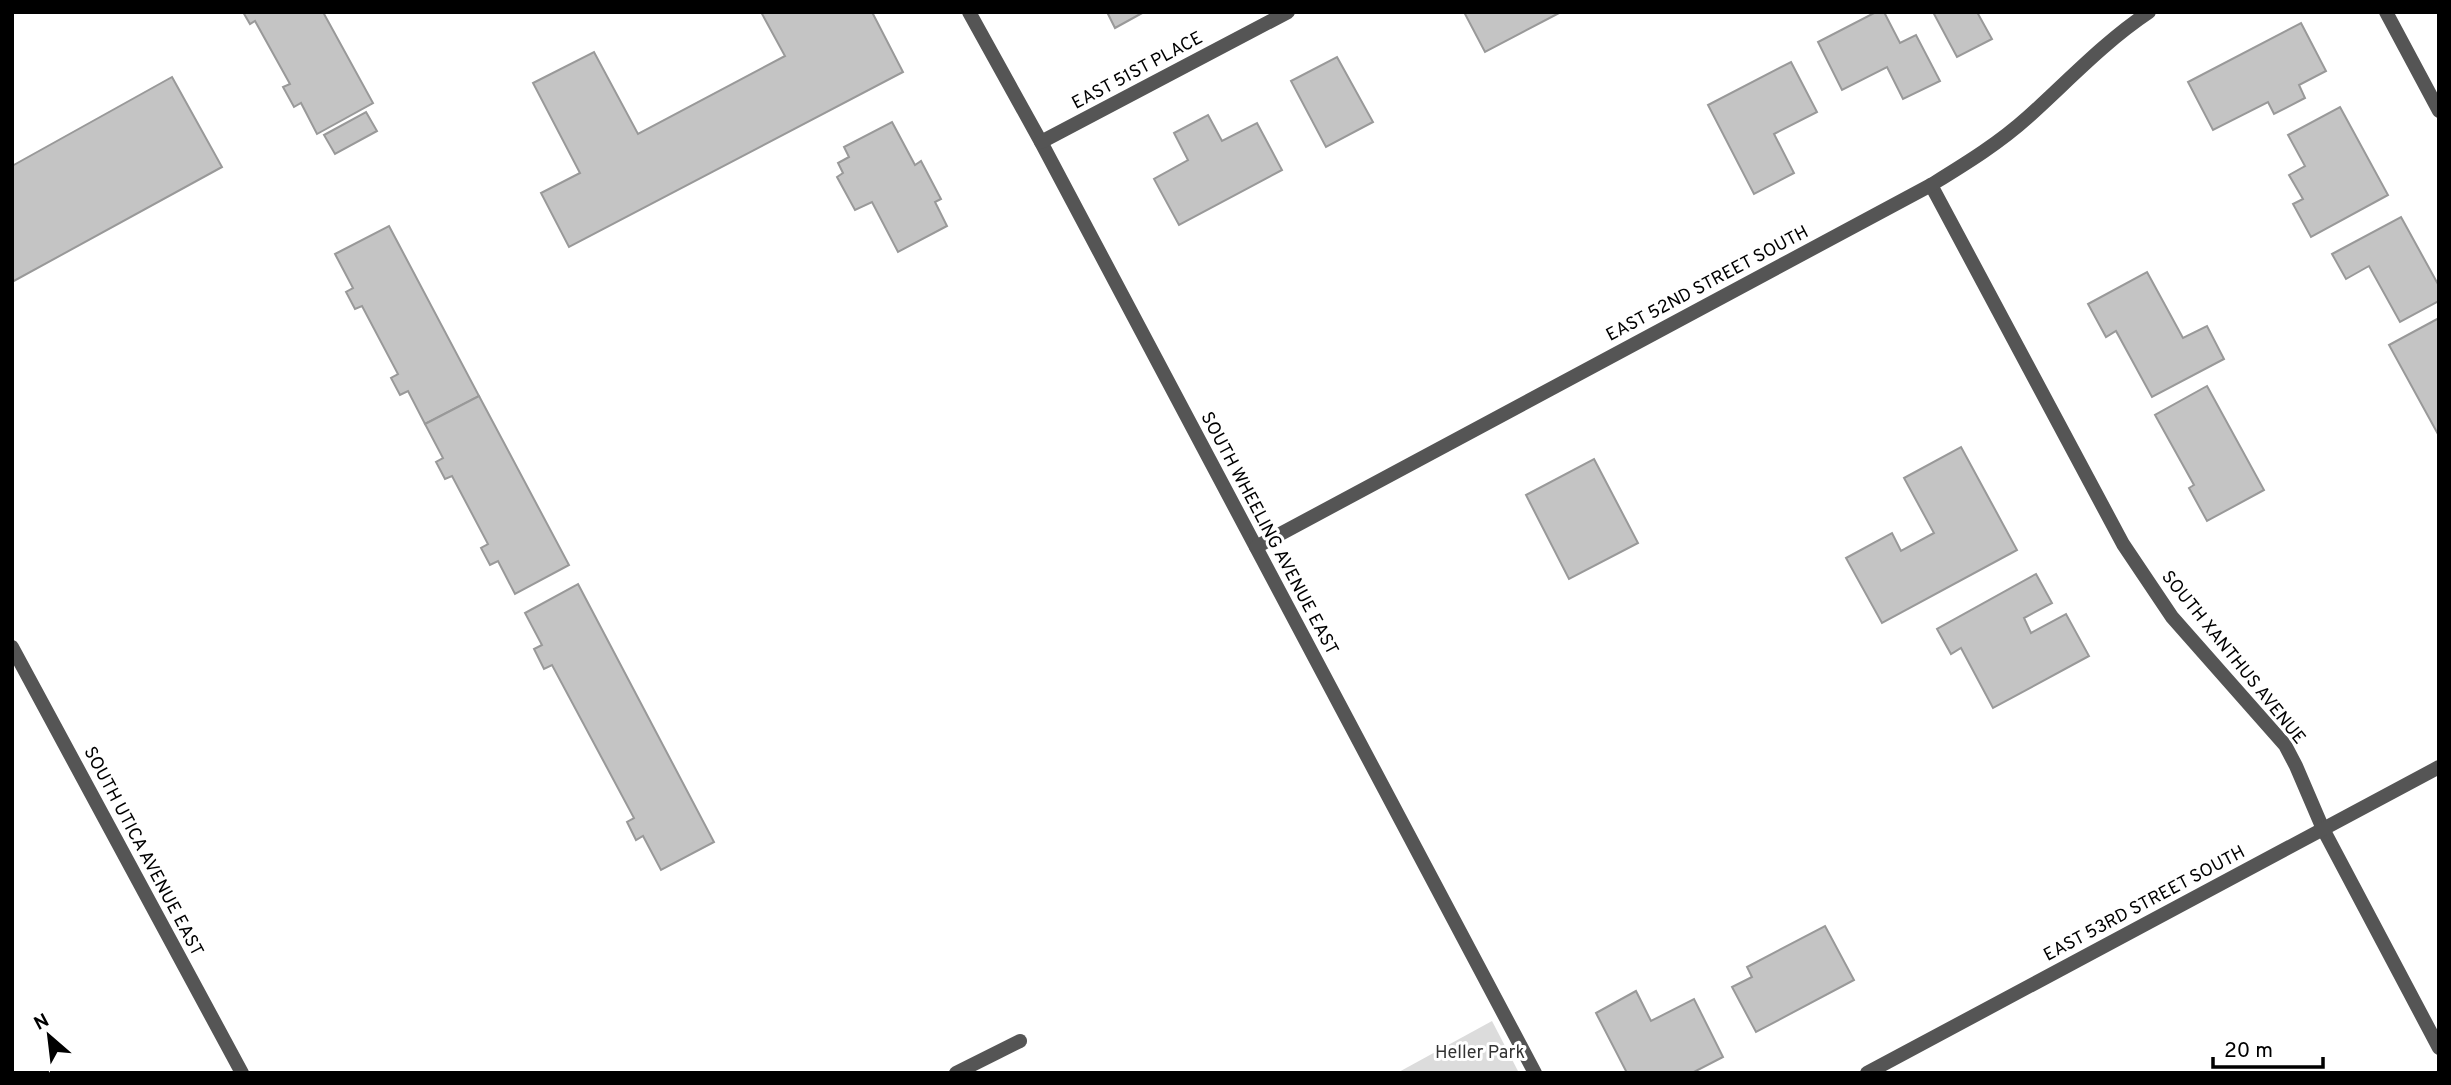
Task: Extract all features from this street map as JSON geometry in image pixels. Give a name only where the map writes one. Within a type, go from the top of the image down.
[{"type":"street","name":"SOUTH WHEELING AVENUE EAST","points":[[969,12],[1041,142],[1535,1073]]},
{"type":"street","name":"EAST 51ST PLACE","points":[[1041,142],[1288,12]]},
{"type":"street","name":"EAST 52ND STREET SOUTH","points":[[1256,547],[1931,185],[1983,154],[2026,119],[2128,26],[2149,12]]},
{"type":"street","points":[[2386,12],[2439,111]]},
{"type":"street","name":"SOUTH XANTHUS AVENUE","points":[[1931,185],[2123,544],[2172,617],[2284,745],[2323,829],[2439,1048]]},
{"type":"street","name":"SOUTH UTICA AVENUE EAST","points":[[12,648],[242,1073]]},
{"type":"street","name":"EAST 53RD STREET SOUTH","points":[[1867,1073],[2439,767]]},
{"type":"street","points":[[956,1073],[1020,1041]]},
{"type":"green space","name":"Heller Park","points":[[1492,1021],[1519,1073],[1397,1073]]},
{"type":"building","points":[[243,12],[323,12],[373,103],[317,134],[301,103],[294,107],[283,87],[290,84],[255,21],[250,24]]},
{"type":"building","points":[[761,12],[872,12],[903,72],[569,247],[541,193],[580,173],[533,83],[594,52],[638,134],[785,56]]},
{"type":"building","points":[[1107,12],[1144,12],[1115,28]]},
{"type":"building","points":[[1464,12],[1561,12],[1485,52]]},
{"type":"building","points":[[1876,12],[1884,12],[1900,43],[1916,35],[1940,81],[1903,99],[1887,67],[1842,90],[1818,42]]},
{"type":"building","points":[[1933,12],[1977,12],[1992,39],[1957,57]]},
{"type":"building","points":[[2301,23],[2326,71],[2299,85],[2305,98],[2274,114],[2268,102],[2213,130],[2188,82]]},
{"type":"building","points":[[1337,57],[1373,122],[1326,147],[1291,81]]},
{"type":"building","points":[[1791,62],[1817,112],[1774,134],[1794,173],[1754,194],[1708,105]]},
{"type":"building","points":[[172,77],[222,167],[12,282],[12,166]]},
{"type":"building","points":[[2340,107],[2388,195],[2311,237],[2293,204],[2303,199],[2289,175],[2305,166],[2288,135]]},
{"type":"building","points":[[366,112],[377,131],[335,154],[324,135]]},
{"type":"building","points":[[1208,115],[1222,141],[1257,123],[1282,170],[1179,225],[1154,179],[1188,160],[1174,133]]},
{"type":"building","points":[[892,122],[915,165],[921,161],[941,199],[935,202],[947,226],[898,252],[872,202],[855,210],[837,177],[843,173],[838,163],[849,157],[844,147]]},
{"type":"building","points":[[2401,217],[2439,286],[2439,301],[2400,322],[2369,266],[2346,279],[2332,254]]},
{"type":"building","points":[[389,226],[479,396],[425,424],[408,391],[400,395],[391,378],[398,374],[362,306],[355,309],[346,292],[353,288],[335,254]]},
{"type":"building","points":[[2147,272],[2183,338],[2207,326],[2224,359],[2152,397],[2116,331],[2106,337],[2088,304]]},
{"type":"building","points":[[2439,318],[2439,436],[2389,345]]},
{"type":"building","points":[[2207,386],[2264,490],[2207,521],[2189,488],[2194,485],[2155,415]]},
{"type":"building","points":[[479,396],[569,565],[515,594],[498,561],[490,565],[481,548],[488,544],[452,476],[445,479],[436,462],[443,458],[425,424]]},
{"type":"building","points":[[1961,447],[2017,550],[1882,623],[1846,558],[1892,533],[1901,551],[1934,533],[1904,478]]},
{"type":"building","points":[[1594,459],[1638,543],[1569,579],[1526,495]]},
{"type":"building","points":[[2036,574],[2052,603],[2024,618],[2031,633],[2066,614],[2089,656],[1993,708],[1961,648],[1951,654],[1937,629]]},
{"type":"building","points":[[578,584],[714,842],[661,870],[643,836],[636,840],[627,822],[634,818],[552,665],[544,669],[534,649],[542,645],[525,613]]},
{"type":"building","points":[[1825,926],[1854,980],[1756,1032],[1732,987],[1752,977],[1747,967]]},
{"type":"building","points":[[1636,991],[1651,1021],[1694,999],[1723,1057],[1692,1073],[1627,1073],[1596,1013]]}]
